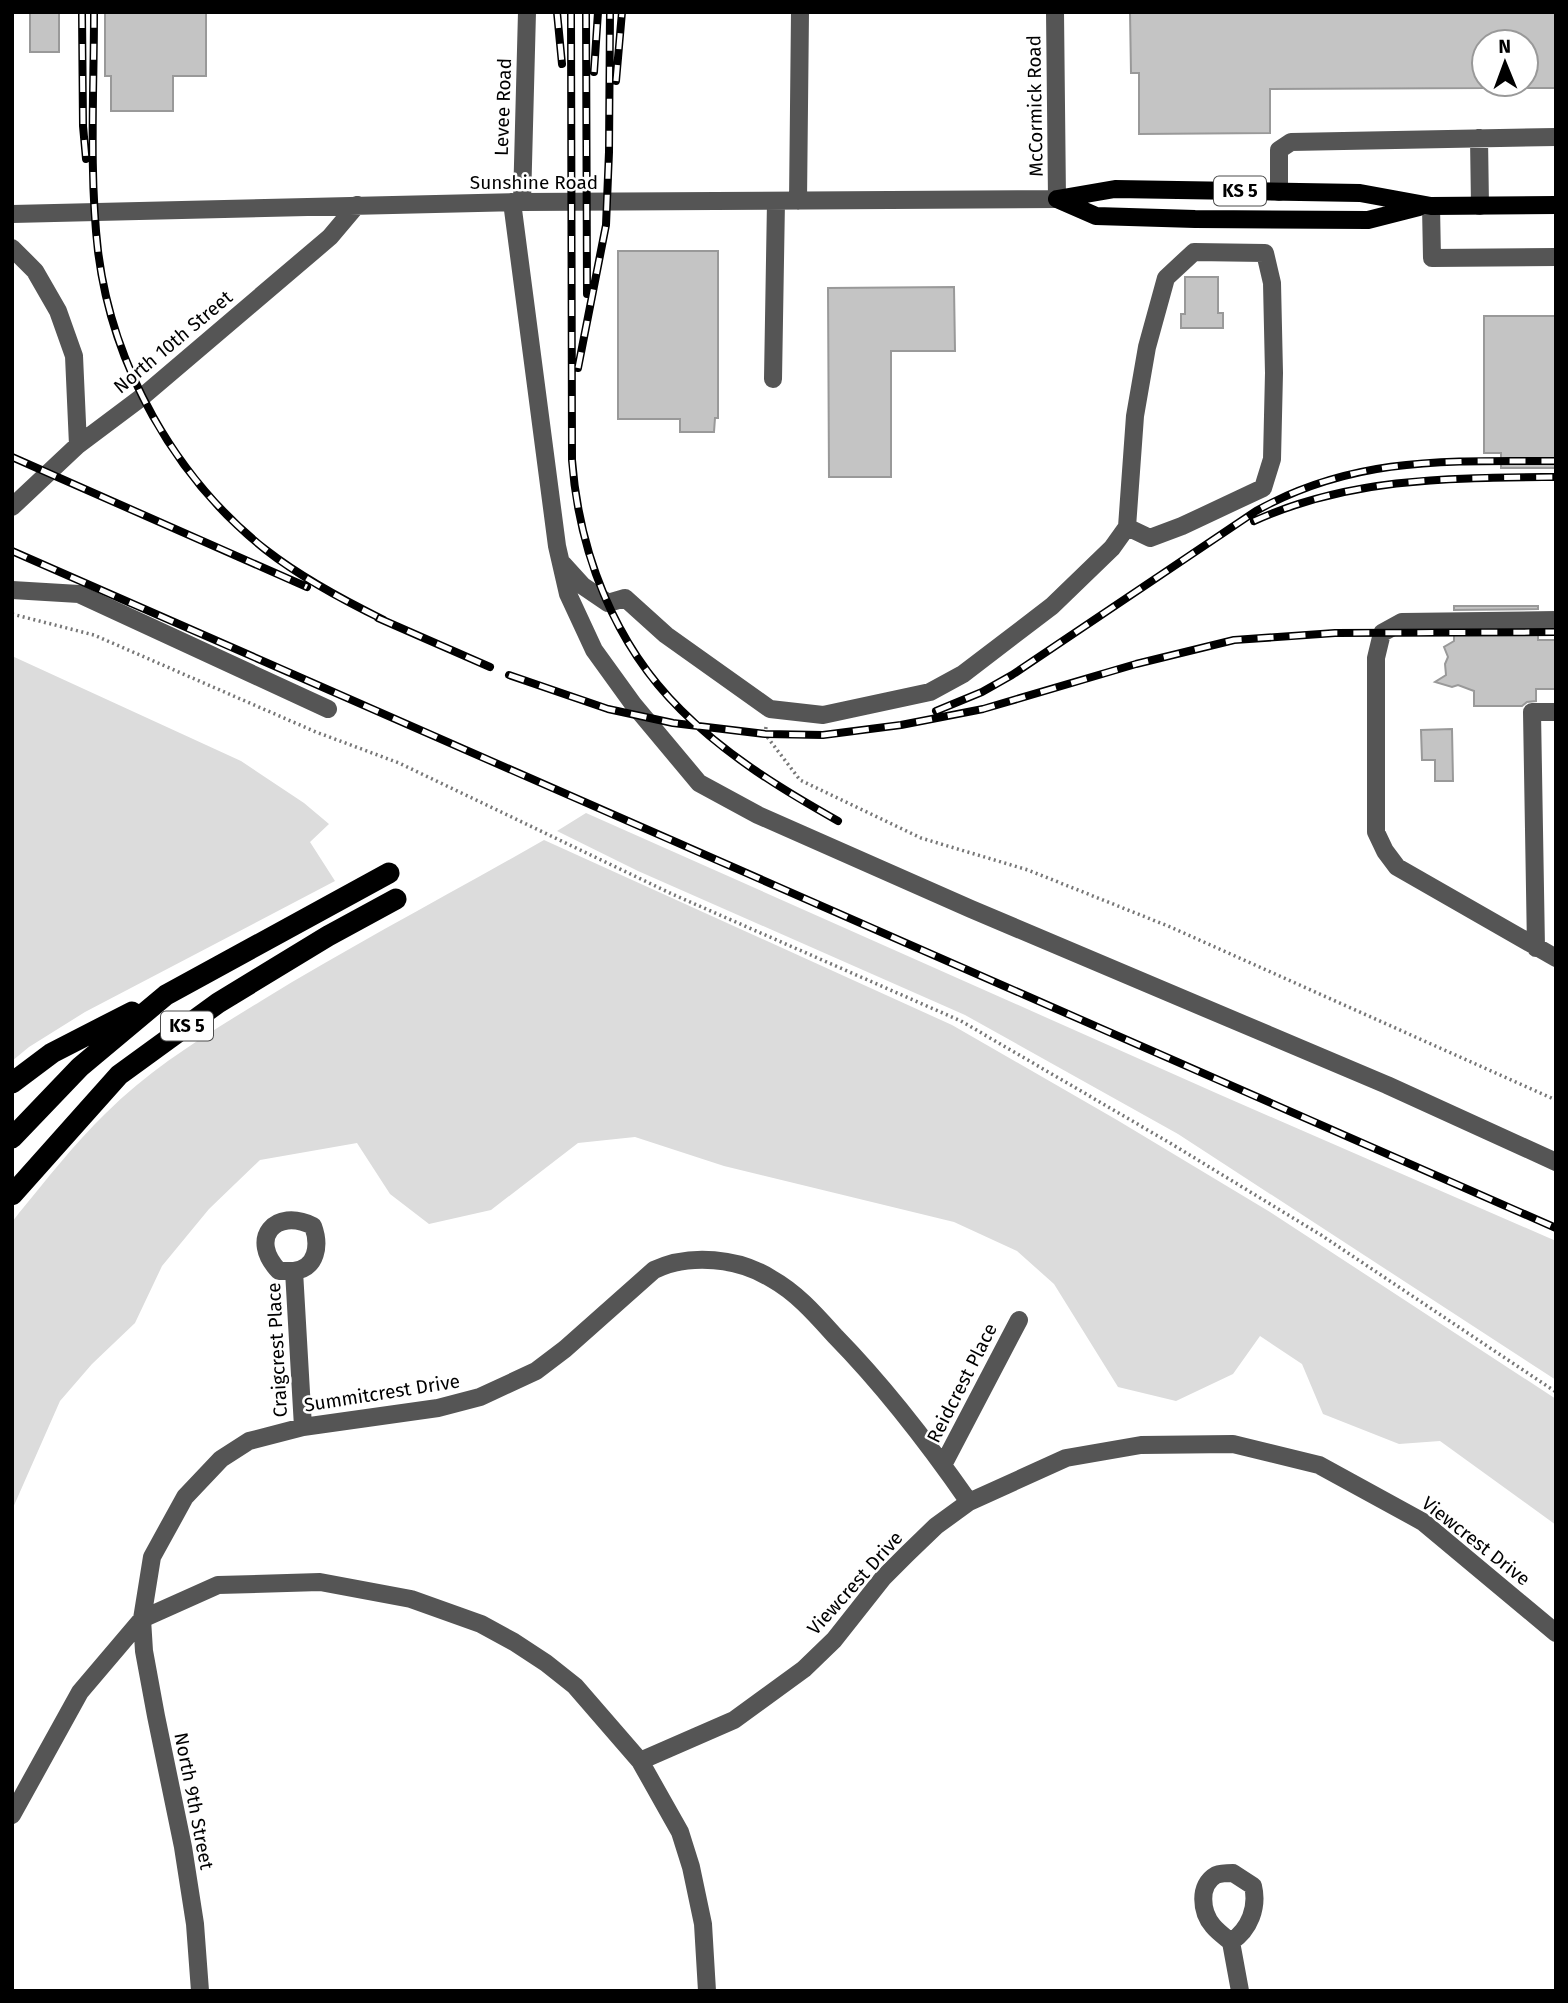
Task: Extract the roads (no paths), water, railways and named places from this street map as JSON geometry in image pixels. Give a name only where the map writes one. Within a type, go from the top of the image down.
[{"type":"highway","name":"KS 5","points":[[12,1138],[80,1067],[166,995],[388,873]]},
{"type":"highway","name":"KS 5","points":[[12,1195],[119,1075],[218,1003],[328,936],[396,899]]},
{"type":"highway","points":[[12,1083],[52,1053],[166,995]]},
{"type":"main road","name":"Sunshine Road","points":[[1057,199],[1115,189],[1360,193],[1427,206],[1556,205]]},
{"type":"main road","name":"Sunshine Road","points":[[1057,199],[1096,216],[1195,219],[1368,220],[1427,206]]},
{"type":"street","name":"Levee Road","points":[[527,12],[517,202],[560,558],[568,594],[594,650],[633,704],[690,773],[712,791],[758,814],[971,909],[1387,1085],[1556,1162]]},
{"type":"street","points":[[798,201],[800,12]]},
{"type":"street","name":"McCormick Road","points":[[1055,12],[1057,199]]},
{"type":"street","points":[[1279,192],[1279,150],[1290,142],[1556,136]]},
{"type":"street","points":[[1479,138],[1480,206]]},
{"type":"street","name":"Sunshine Road","points":[[12,214],[517,202],[1057,199]]},
{"type":"street","points":[[773,379],[776,201]]},
{"type":"street","name":"North 10th Street","points":[[12,507],[78,445],[142,397],[330,237],[357,205]]},
{"type":"street","points":[[1427,206],[1432,258],[1556,257]]},
{"type":"street","points":[[12,248],[34,271],[58,311],[74,356],[78,445]]},
{"type":"street","points":[[560,558],[583,586],[608,603],[625,598],[666,635],[770,709],[823,715],[930,692],[963,674],[1052,606],[1112,548],[1127,527],[1135,416],[1147,347],[1166,278],[1194,252],[1265,253],[1272,283],[1274,373],[1272,459],[1263,488],[1150,538],[1127,527]]},
{"type":"street","points":[[12,590],[79,594],[328,709]]},
{"type":"street","points":[[1556,620],[1402,622],[1382,633],[1376,657],[1377,832],[1385,851],[1397,867],[1556,958]]},
{"type":"street","points":[[1536,948],[1532,712],[1556,712]]},
{"type":"street","name":"Summitcrest Drive","points":[[142,1619],[152,1557],[185,1497],[221,1459],[249,1441],[303,1427],[438,1408],[480,1397],[536,1371],[654,1270],[689,1259],[732,1264],[772,1278],[805,1304],[875,1377],[969,1502]]},
{"type":"street","name":"Craigcrest Place","points":[[294,1271],[303,1427]]},
{"type":"street","name":"Reidcrest Place","points":[[943,1465],[1019,1320]]},
{"type":"street","name":"Viewcrest Drive","points":[[640,1761],[734,1720],[804,1669],[834,1640],[883,1578],[936,1526],[969,1502],[1066,1458],[1141,1445],[1233,1444],[1319,1465],[1423,1522],[1556,1633]]},
{"type":"street","points":[[12,1815],[80,1692],[142,1619],[218,1585],[320,1582],[411,1599],[481,1624],[546,1663],[575,1686],[640,1761],[680,1832],[691,1867],[703,1924],[707,1991]]},
{"type":"street","name":"North 9th Street","points":[[142,1619],[144,1651],[183,1847],[195,1924],[200,1991]]},
{"type":"street","points":[[1231,1941],[1240,1991]]},
{"type":"railway","points":[[82,12],[83,126],[86,159]]},
{"type":"railway","points":[[94,12],[93,162],[98,251],[117,336],[133,377],[153,417],[177,454],[203,489],[233,521],[294,570],[384,620]]},
{"type":"railway","points":[[557,12],[562,64]]},
{"type":"railway","points":[[571,12],[572,460],[576,494],[592,562],[604,595],[637,656],[657,684],[681,710],[717,742],[756,771],[838,821]]},
{"type":"railway","points":[[586,12],[587,294]]},
{"type":"railway","points":[[594,72],[598,12]]},
{"type":"railway","points":[[578,368],[606,225],[610,12]]},
{"type":"railway","points":[[616,81],[622,12]]},
{"type":"railway","points":[[12,457],[307,587]]},
{"type":"railway","points":[[936,711],[982,692],[1012,675],[1256,511],[1293,493],[1329,480],[1402,465],[1556,461]]},
{"type":"railway","points":[[1254,521],[1291,507],[1365,488],[1440,480],[1556,477]]},
{"type":"railway","points":[[12,551],[1556,1228]]},
{"type":"railway","points":[[378,618],[490,667]]},
{"type":"railway","points":[[509,675],[608,709],[673,723],[765,734],[823,735],[901,725],[983,709],[1136,664],[1234,640],[1335,633],[1556,632]]}]
